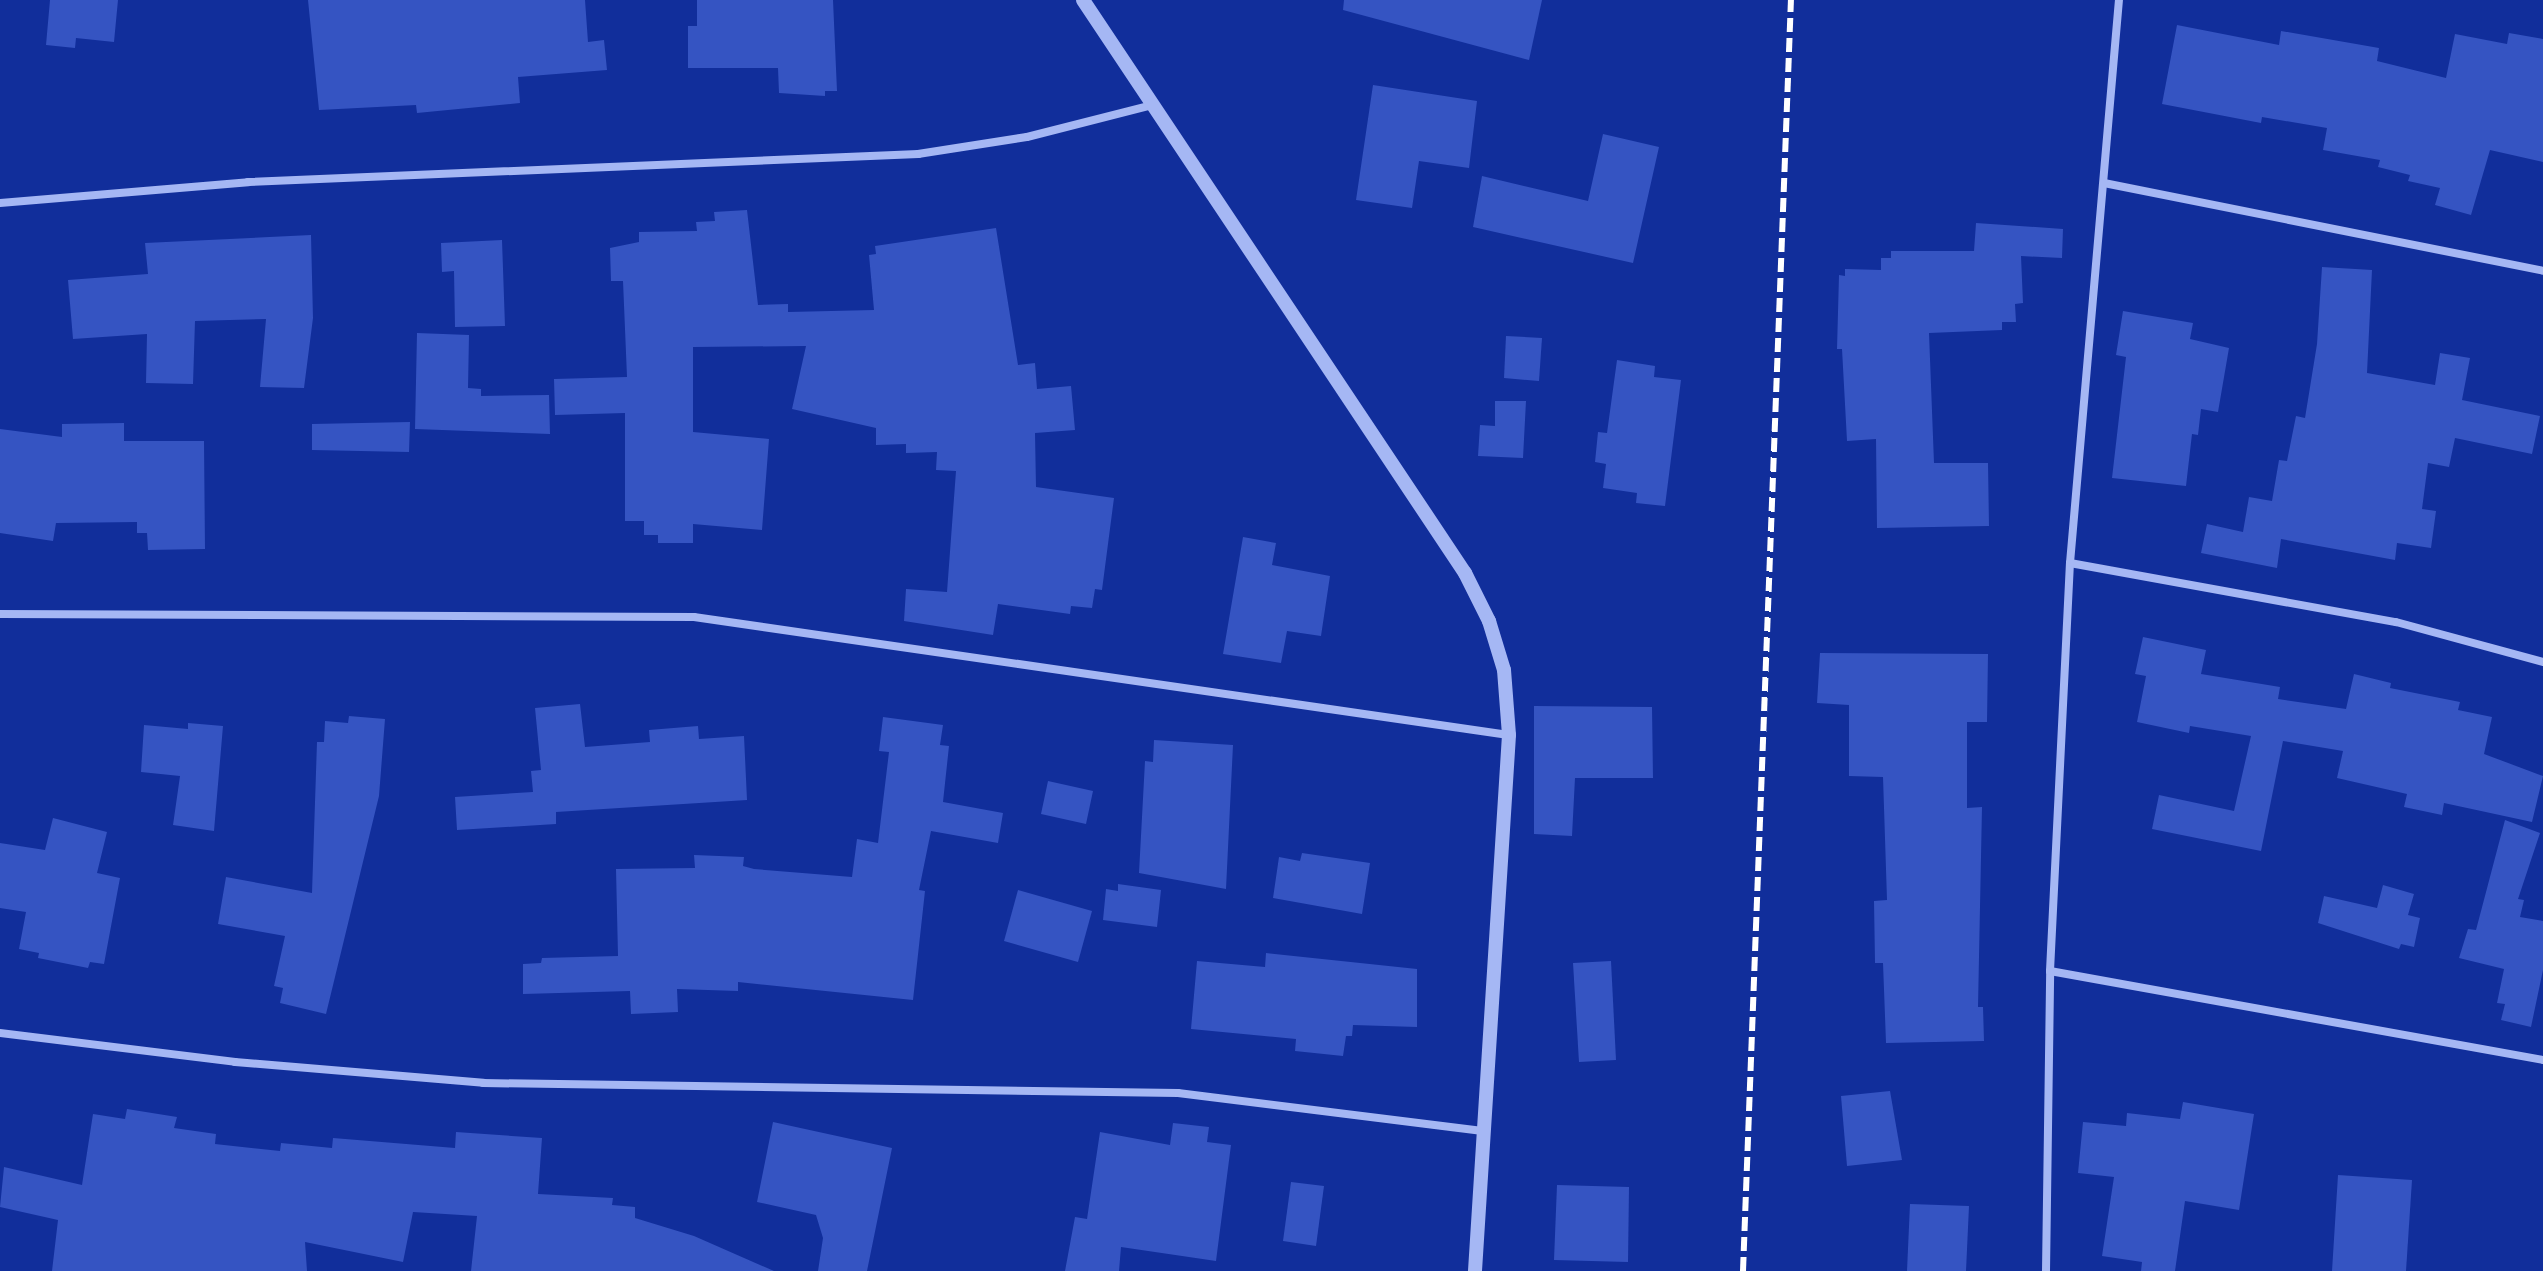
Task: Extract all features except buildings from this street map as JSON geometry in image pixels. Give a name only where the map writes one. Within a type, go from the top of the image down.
[{"type":"street","points":[[1083,0],[1465,573],[1489,621],[1504,670],[1509,735],[1475,1271]]},
{"type":"street","points":[[2046,1271],[2050,971],[2070,563],[2119,0]]},
{"type":"street","points":[[0,203],[248,182],[918,154],[1027,137],[1153,105]]},
{"type":"street","points":[[2104,183],[2543,271]]},
{"type":"street","points":[[2070,563],[2396,622],[2543,662]]},
{"type":"street","points":[[0,614],[694,617],[1509,735]]},
{"type":"street","points":[[2050,971],[2543,1060]]},
{"type":"street","points":[[0,1033],[235,1062],[483,1083],[1178,1093],[1483,1131]]},
{"type":"railway","points":[[1743,1271],[1791,0]]}]
